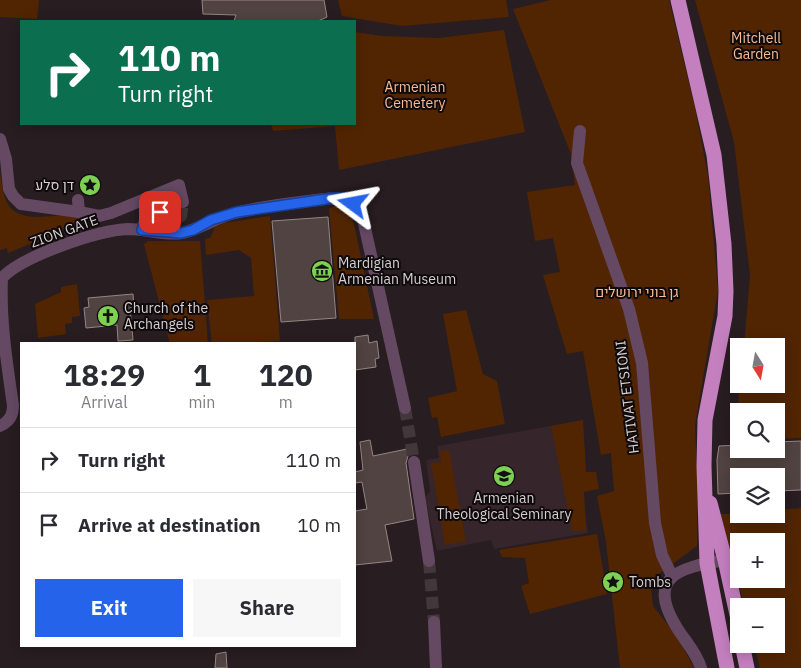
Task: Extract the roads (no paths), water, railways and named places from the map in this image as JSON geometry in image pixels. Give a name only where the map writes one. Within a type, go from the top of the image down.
[{"type":"highway","points":[[678,0],[714,155],[726,272],[725,316],[706,420],[704,466],[707,563],[728,668]]},
{"type":"highway","points":[[705,487],[733,598]]},
{"type":"highway","points":[[744,653],[746,668]]},
{"type":"street","name":"HATIVAT ETSIONI","points":[[580,131],[577,162],[629,309],[638,342],[655,523],[662,555],[672,576]]},
{"type":"street","points":[[0,139],[6,159],[9,189],[21,204],[78,206],[99,216],[111,213],[179,185],[183,202]]},
{"type":"street","name":"ZION GATE","points":[[4,423],[13,414],[13,405],[4,337],[2,278],[23,262],[98,233],[127,229],[181,233],[193,230],[211,220],[237,212],[333,198],[344,198],[353,204],[363,219],[405,408]]},
{"type":"street","points":[[142,230],[146,220],[156,212],[160,212]]},
{"type":"street","points":[[414,462],[429,561]]},
{"type":"street","points":[[701,668],[693,650],[668,613],[664,598],[665,586],[678,571],[725,560]]},
{"type":"street","points":[[434,622],[436,668]]},
{"type":"tunnel","points":[[160,212],[181,216],[183,202]]},
{"type":"tunnel","points":[[405,408],[414,462]]},
{"type":"tunnel","points":[[429,561],[434,622]]},
{"type":"place","name":"דן סלע","points":[[90,185]]},
{"type":"place","name":"Mardigian Armenian Museum","points":[[322,271]]},
{"type":"place","name":"Church of the Archangels","points":[[108,316]]},
{"type":"place","name":"Armenian Theological Seminary","points":[[504,476]]},
{"type":"place","name":"Tombs","points":[[613,582]]},
{"type":"park label","name":"Mitchell Garden","points":[[756,46]]},
{"type":"park label","name":"Armenian Cemetery","points":[[415,95]]},
{"type":"park label","name":"גן בוני ירושלים","points":[[637,292]]}]
